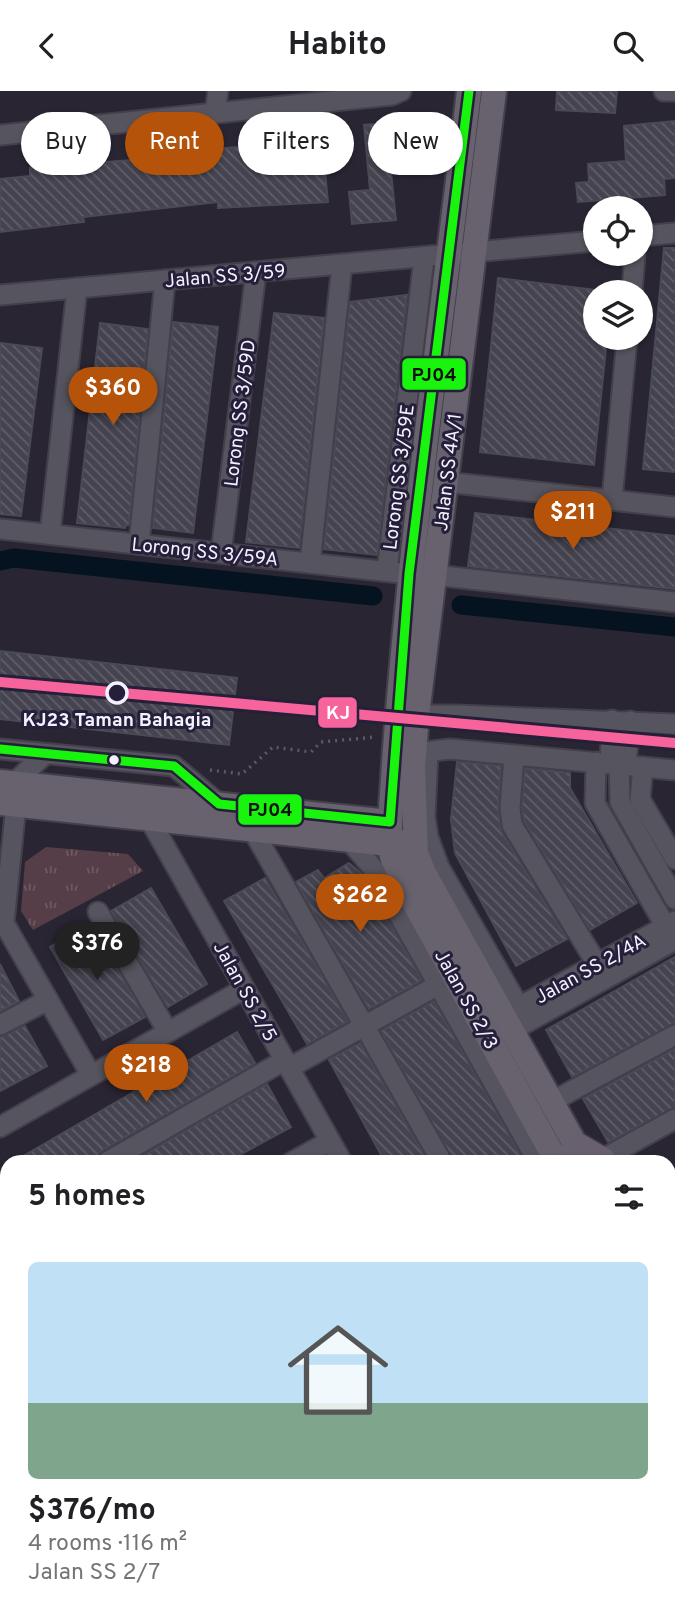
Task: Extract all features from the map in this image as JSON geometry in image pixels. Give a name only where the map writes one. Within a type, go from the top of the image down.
[{"type":"main road","name":"Jalan SS 4A/1","points":[[393,833],[396,736],[410,573],[468,91]]},
{"type":"main road","name":"Jalan SS 4A/1","points":[[416,854],[412,794],[421,753],[410,573],[445,482],[494,91]]},
{"type":"main road","points":[[7,793],[150,820],[349,840],[393,833]]},
{"type":"main road","points":[[7,793],[219,804],[393,833],[416,854]]},
{"type":"main road","points":[[393,833],[412,794]]},
{"type":"main road","name":"Jalan SS 2/3","points":[[393,833],[393,860],[416,906],[581,1155]]},
{"type":"main road","name":"Jalan SS 2/3","points":[[416,854],[424,873],[512,1017],[551,1102],[582,1155]]},
{"type":"street","points":[[215,112],[218,91]]},
{"type":"street","points":[[224,112],[392,95],[401,91]]},
{"type":"street","points":[[664,91],[675,91]]},
{"type":"street","points":[[0,135],[125,122]]},
{"type":"street","points":[[653,235],[675,233]]},
{"type":"street","name":"Jalan SS 3/59","points":[[0,295],[583,242]]},
{"type":"street","name":"Lorong SS 3/59E","points":[[410,573],[424,258]]},
{"type":"street","points":[[310,563],[342,265]]},
{"type":"street","name":"Lorong SS 3/59D","points":[[221,553],[256,272]]},
{"type":"street","points":[[139,544],[164,280]]},
{"type":"street","points":[[50,534],[76,288]]},
{"type":"street","points":[[612,500],[626,350]]},
{"type":"street","points":[[445,482],[675,507]]},
{"type":"street","name":"Lorong SS 3/59A","points":[[0,529],[675,602]]},
{"type":"street","points":[[417,715],[675,724]]},
{"type":"street","points":[[621,721],[620,802],[675,899]]},
{"type":"street","points":[[0,749],[174,766],[219,804]]},
{"type":"street","points":[[619,764],[595,803],[672,929],[512,1017],[435,857],[425,817],[421,753],[450,749],[619,764],[675,770]]},
{"type":"street","points":[[45,754],[7,793],[5,923],[91,1075]]},
{"type":"street","points":[[514,755],[510,808],[512,825],[597,964]]},
{"type":"street","points":[[619,764],[675,859]]},
{"type":"street","name":"Jalan SS 2/5","points":[[150,820],[338,1155]]},
{"type":"street","points":[[251,829],[438,1155]]},
{"type":"street","points":[[349,840],[372,867],[534,1155]]},
{"type":"street","points":[[98,912],[168,1032]]},
{"type":"street","name":"Jalan SS 2/4A","points":[[512,1017],[597,964],[672,929]]},
{"type":"street","points":[[120,1155],[438,985]]},
{"type":"street","points":[[0,1127],[244,989]]},
{"type":"street","points":[[0,1025],[48,1000]]},
{"type":"street","points":[[551,1102],[675,1035]]},
{"type":"street","points":[[593,1155],[675,1119]]},
{"type":"street","points":[[305,1155],[330,1141]]},
{"type":"path","points":[[174,766],[242,774],[273,747],[311,752],[321,742],[396,736]]},
{"type":"green space","points":[[46,847],[128,854],[143,871],[33,930],[21,911],[25,862]]},
{"type":"building","points":[[557,91],[617,91],[615,113],[556,110]]},
{"type":"building","points":[[675,121],[675,178],[664,179],[665,195],[583,196],[583,202],[578,202],[576,183],[589,182],[588,164],[626,161],[624,126]]},
{"type":"building","points":[[364,125],[368,125],[368,168]]},
{"type":"building","points":[[238,147],[238,175],[325,175],[328,202],[218,208],[218,202],[83,217],[84,222],[0,232],[0,179],[30,175],[111,175],[111,162],[125,161],[125,175],[224,175],[224,148]]},
{"type":"building","points":[[369,175],[391,175],[396,220],[352,224],[349,192],[370,190]]},
{"type":"building","points":[[664,248],[675,248],[675,472],[643,469]]},
{"type":"building","points":[[498,278],[583,289],[583,350],[606,350],[594,465],[480,452]]},
{"type":"building","points":[[407,295],[377,555],[324,549],[350,302]]},
{"type":"building","points":[[274,313],[324,318],[299,548],[246,542]]},
{"type":"building","points":[[173,322],[218,327],[193,533],[153,528]]},
{"type":"building","points":[[100,323],[148,329],[129,525],[125,528],[77,523]]},
{"type":"building","points":[[0,343],[42,348],[21,516],[0,514]]},
{"type":"building","points":[[475,513],[675,536],[675,589],[468,566]]},
{"type":"building","name":"KJ23 Taman Bahagia","points":[[0,651],[237,678],[229,745],[0,719]]},
{"type":"building","points":[[457,762],[501,766],[498,807],[501,831],[567,939],[516,966],[455,853],[451,819]]},
{"type":"building","points":[[525,768],[570,773],[570,788],[637,903],[590,930],[524,821],[522,808]]},
{"type":"building","points":[[349,863],[362,874],[422,980],[369,1009],[296,882],[318,870],[324,878]]},
{"type":"building","points":[[265,878],[348,1021],[307,1044],[224,901]]},
{"type":"building","points":[[151,888],[207,984],[168,1007],[111,911]]},
{"type":"building","points":[[91,924],[145,1017],[103,1040],[50,947]]},
{"type":"building","points":[[675,957],[675,1023],[572,1077],[546,1030]]},
{"type":"building","points":[[0,964],[19,1001],[0,1011]]},
{"type":"building","points":[[434,1001],[520,1155],[450,1155],[381,1031]]},
{"type":"building","points":[[25,1026],[47,1066],[0,1091],[0,1037]]},
{"type":"building","points":[[237,1032],[255,1063],[101,1151],[99,1155],[25,1155]]},
{"type":"building","points":[[360,1043],[424,1155],[381,1155],[329,1060]]},
{"type":"building","points":[[675,1049],[675,1107],[608,1142],[583,1099]]},
{"type":"building","points":[[267,1084],[291,1127],[240,1155],[144,1155]]},
{"type":"waterway","points":[[0,561],[14,558],[373,596]]},
{"type":"waterway","points":[[461,605],[675,627]]},
{"type":"transit line","name":"PJ04","points":[[0,749],[174,766],[219,804],[390,822],[409,574],[469,91]]},
{"type":"transit line","name":"KJ","points":[[0,682],[675,743]]},
{"type":"place","name":"KJ23 Taman Bahagia","points":[[117,693]]}]
